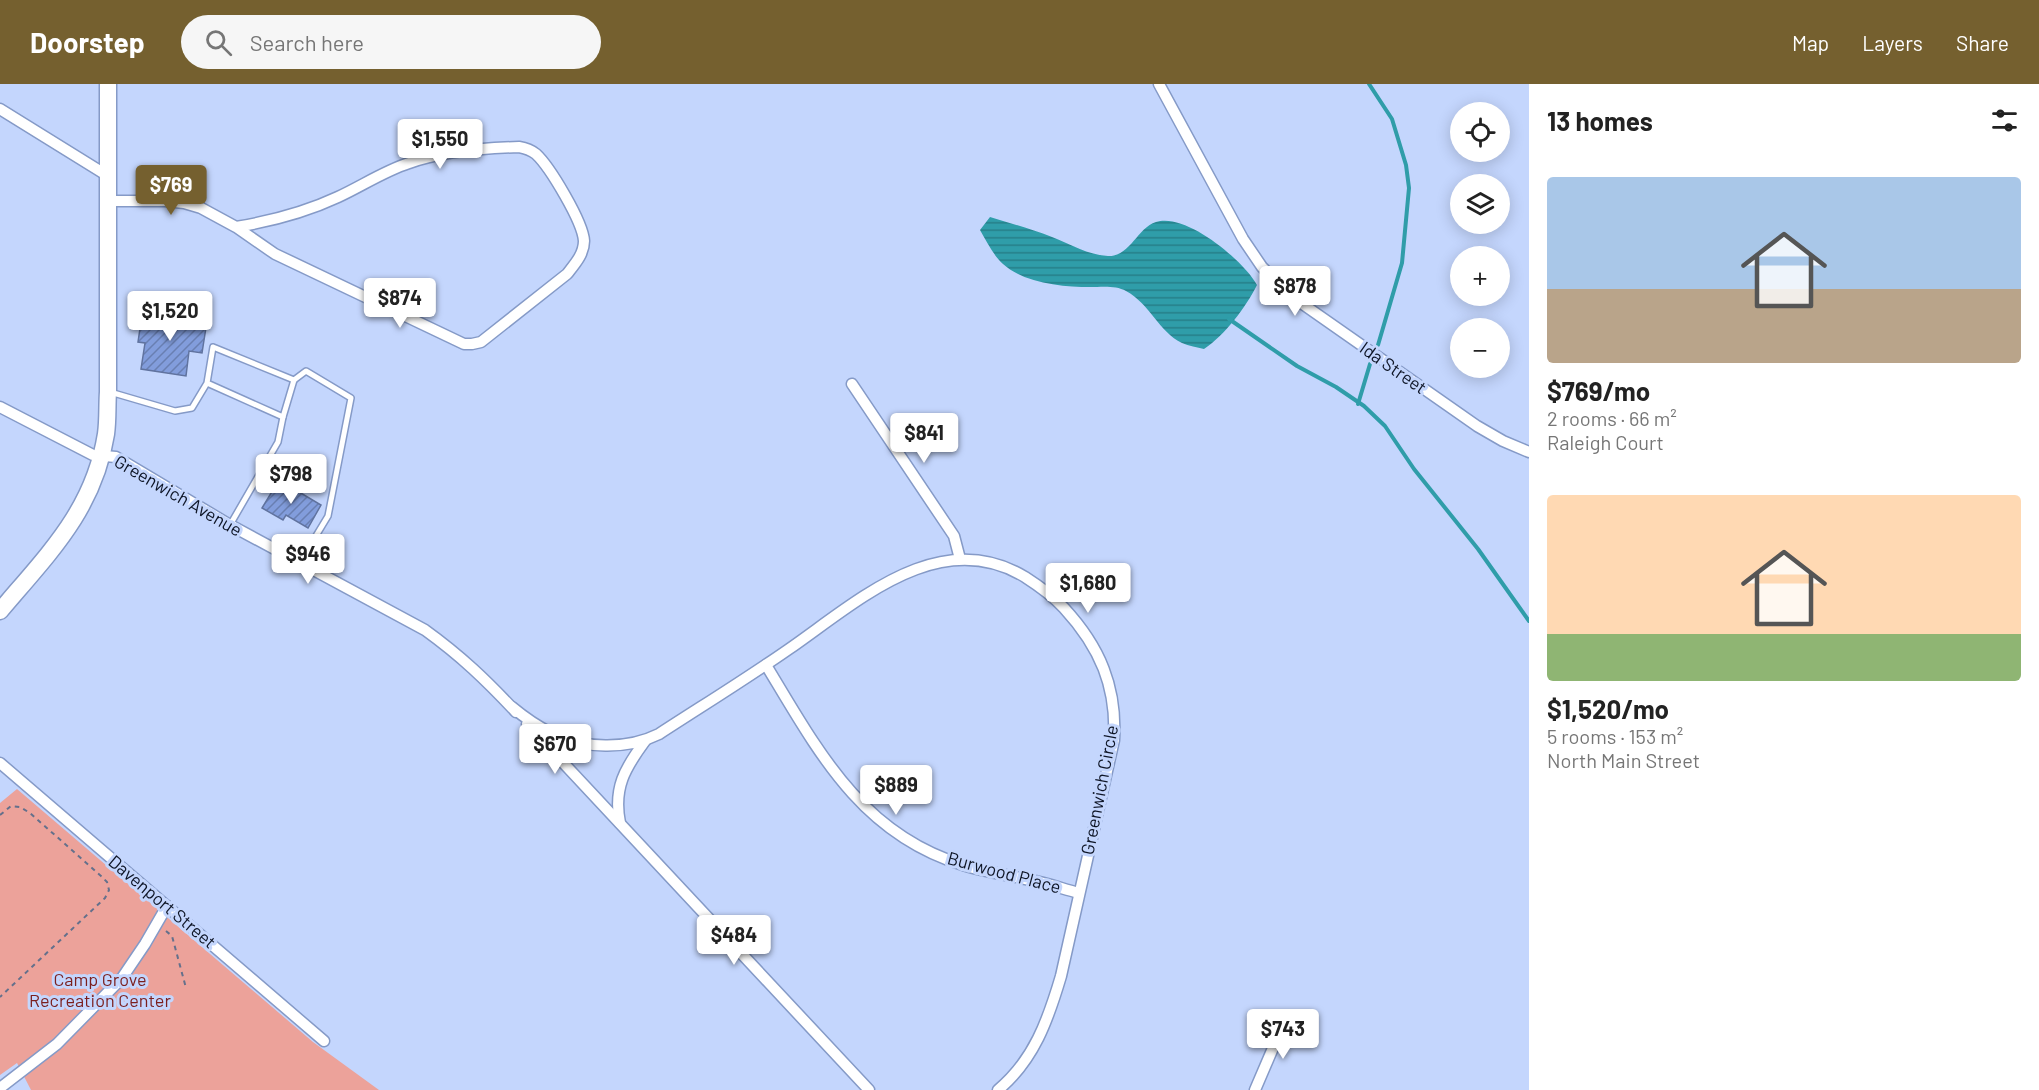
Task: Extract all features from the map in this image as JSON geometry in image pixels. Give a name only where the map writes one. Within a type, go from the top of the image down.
[{"type":"main road","points":[[2,606],[69,529],[92,483],[106,433],[108,84]]},
{"type":"street","name":"Ida Street","points":[[1159,84],[1243,239],[1275,282],[1294,298],[1477,426],[1529,452]]},
{"type":"street","points":[[0,109],[108,176]]},
{"type":"street","points":[[108,201],[165,201],[201,208],[237,228],[275,254],[464,344],[481,342],[567,274],[582,251],[583,234],[565,196],[549,170],[537,155],[523,148],[500,148],[431,157],[408,163],[339,197],[301,212],[237,228]]},
{"type":"street","points":[[852,384],[954,536],[960,559]]},
{"type":"street","name":"Greenwich Avenue","points":[[0,407],[93,455],[116,457],[299,564],[425,630],[480,673],[620,823]]},
{"type":"street","name":"Greenwich Circle","points":[[512,707],[537,726],[564,738],[608,745],[645,741],[766,665],[890,580],[921,567],[960,559],[984,561],[1002,566],[1038,585],[1075,620],[1092,644],[1106,673],[1114,705],[1114,740],[1061,976],[1042,1033],[1032,1053],[998,1090]]},
{"type":"street","name":"Burwood Place","points":[[766,665],[840,780],[869,812],[897,834],[921,848],[963,865],[1033,880],[1079,893]]},
{"type":"street","name":"Greenwich Circle","points":[[620,823],[617,808],[621,780],[630,761],[645,741]]},
{"type":"street","name":"Davenport Street","points":[[0,763],[324,1041]]},
{"type":"street","points":[[620,823],[869,1090]]},
{"type":"street","points":[[0,1088],[57,1044],[122,978],[167,906]]},
{"type":"street","points":[[1255,1090],[1285,1020]]},
{"type":"lane","points":[[108,392],[175,411],[192,408],[207,383],[213,347],[294,380]]},
{"type":"lane","points":[[230,525],[278,442],[294,380],[306,370],[351,399],[328,516],[299,564]]},
{"type":"lane","points":[[207,383],[283,417]]},
{"type":"path","points":[[0,815],[11,806],[20,807],[30,813],[107,882],[109,890],[105,898],[0,997]]},
{"type":"path","points":[[158,922],[172,936],[186,988]]},
{"type":"green space","name":"Camp Grove Recreation Center","points":[[17,789],[313,1042],[379,1090],[31,1090],[17,1063],[0,1075],[0,803]]},
{"type":"shaded area","points":[[990,217],[1044,234],[1086,251],[1108,256],[1122,252],[1149,225],[1156,222],[1168,221],[1183,224],[1198,231],[1227,252],[1257,285],[1241,311],[1220,336],[1204,349],[1190,346],[1174,338],[1142,303],[1122,289],[1044,283],[1012,270],[996,257],[980,230]]},
{"type":"building","points":[[149,312],[207,321],[202,353],[189,351],[186,376],[141,369],[145,343],[138,342],[142,315],[149,316]]},
{"type":"building","points":[[279,480],[321,505],[308,528],[286,515],[283,520],[262,508]]},
{"type":"waterway","points":[[1369,84],[1392,119],[1406,165],[1409,188],[1402,263],[1378,345]]},
{"type":"waterway","points":[[1229,319],[1297,366],[1336,387],[1364,406],[1385,426],[1414,469],[1478,549],[1529,621]]},
{"type":"waterway","points":[[1358,404],[1370,364]]}]
